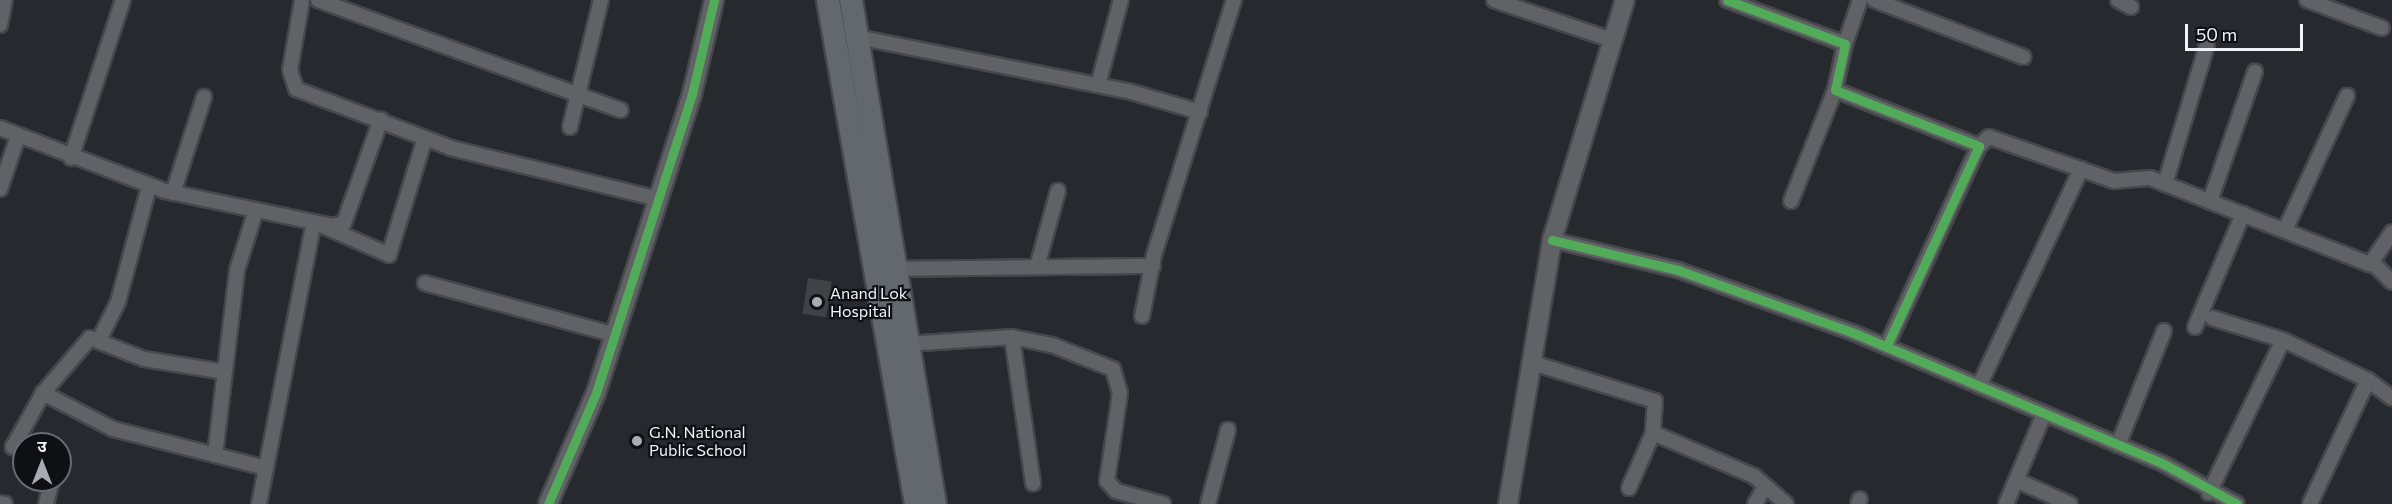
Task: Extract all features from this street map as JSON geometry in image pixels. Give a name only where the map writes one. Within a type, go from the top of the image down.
[{"type":"main road","points":[[828,0],[916,504]]},
{"type":"main road","points":[[851,0],[894,269],[935,504]]},
{"type":"street","points":[[0,25],[5,0]]},
{"type":"street","points":[[71,158],[123,0]]},
{"type":"street","points":[[302,0],[290,70],[296,89],[381,119],[425,138],[659,199]]},
{"type":"street","points":[[318,0],[578,97],[621,110]]},
{"type":"street","points":[[570,127],[601,0]]},
{"type":"street","points":[[548,504],[615,335],[659,199],[714,0]]},
{"type":"street","points":[[1098,85],[1121,0]]},
{"type":"street","points":[[1142,316],[1153,266],[1234,0]]},
{"type":"street","points":[[1494,0],[1612,40]]},
{"type":"street","points":[[1508,504],[1552,240],[1625,0]]},
{"type":"street","points":[[1727,0],[1845,44]]},
{"type":"street","points":[[1791,201],[1835,90],[1845,44],[1860,0]]},
{"type":"street","points":[[1874,0],[2023,57]]},
{"type":"street","points":[[2118,0],[2131,7]]},
{"type":"street","points":[[2307,0],[2382,28]]},
{"type":"street","points":[[857,37],[1098,85],[1200,112]]},
{"type":"street","points":[[2166,184],[2207,45]]},
{"type":"street","points":[[2210,201],[2255,72]]},
{"type":"street","points":[[1835,90],[1979,147]]},
{"type":"street","points":[[2285,230],[2347,96]]},
{"type":"street","points":[[173,193],[204,97]]},
{"type":"street","points":[[0,128],[71,158],[173,193],[314,222],[345,223],[381,119]]},
{"type":"street","points":[[0,189],[18,136]]},
{"type":"street","points":[[1886,347],[1979,147],[1989,136],[2114,181],[2150,178],[2374,264],[2392,282]]},
{"type":"street","points":[[314,222],[388,255],[425,138]]},
{"type":"street","points":[[1979,386],[2081,169]]},
{"type":"street","points":[[99,340],[118,303],[149,186]]},
{"type":"street","points":[[1037,267],[1058,191]]},
{"type":"street","points":[[215,455],[237,270],[256,210]]},
{"type":"street","points":[[2195,327],[2243,214]]},
{"type":"street","points":[[258,504],[314,222]]},
{"type":"street","points":[[2374,264],[2392,232]]},
{"type":"street","points":[[1552,240],[1678,270],[1886,347],[2162,463],[2209,493],[2237,504]]},
{"type":"street","points":[[894,269],[1153,266]]},
{"type":"street","points":[[425,283],[615,335]]},
{"type":"street","points":[[2212,318],[2283,340],[2368,380],[2392,398]]},
{"type":"street","points":[[2118,445],[2164,331]]},
{"type":"street","points":[[907,344],[1012,337],[1052,345],[1113,369],[1120,393],[1107,482],[1116,491],[1163,504]]},
{"type":"street","points":[[1012,337],[1034,483]]},
{"type":"street","points":[[21,432],[43,393],[85,341],[99,340],[144,359],[224,372]]},
{"type":"street","points":[[2209,493],[2283,340]]},
{"type":"street","points":[[1533,363],[1648,396],[1658,406],[1653,433],[1629,488]]},
{"type":"street","points":[[2310,504],[2368,380]]},
{"type":"street","points":[[43,393],[98,424],[266,468]]},
{"type":"street","points":[[2006,504],[2044,414]]},
{"type":"street","points":[[1208,504],[1228,430]]},
{"type":"street","points":[[1653,433],[1765,487],[1786,504]]},
{"type":"street","points":[[2016,480],[2070,504]]},
{"type":"street","points":[[1755,504],[1765,487]]},
{"type":"street","points":[[0,503],[4,504]]},
{"type":"building","name":"Anand Lok Hospital","points":[[808,278],[832,282],[826,317],[802,314]]},
{"type":"cycle path","points":[[548,504],[596,393],[692,94],[714,0]]},
{"type":"cycle path","points":[[1727,0],[1845,44],[1835,90],[1979,146],[1886,347]]},
{"type":"cycle path","points":[[1552,240],[1678,270],[1854,333],[2162,463],[2237,504]]},
{"type":"place","name":"Anand Lok Hospital","points":[[817,302]]},
{"type":"place","name":"G.N. National Public School","points":[[637,441]]}]
